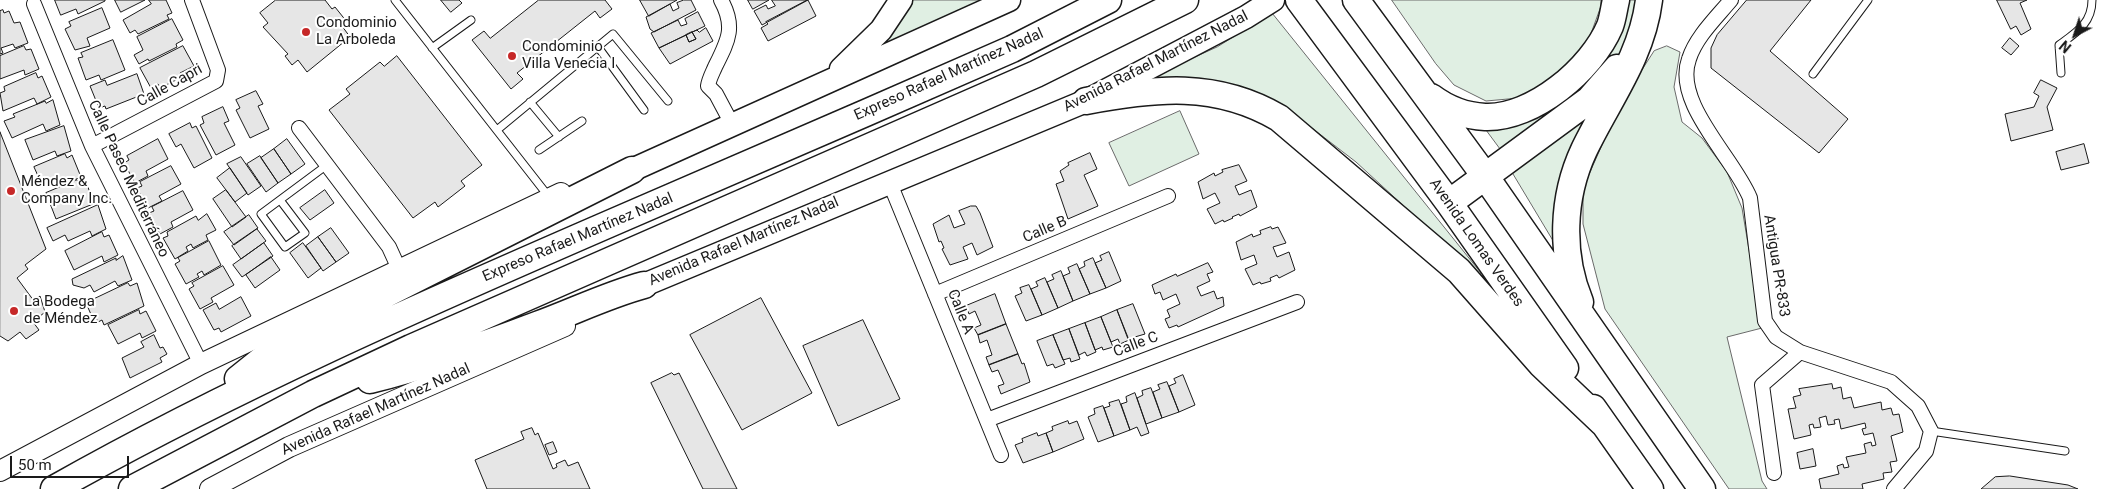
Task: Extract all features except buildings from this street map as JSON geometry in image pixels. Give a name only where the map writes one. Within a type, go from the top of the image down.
[{"type":"highway","name":"Expreso Rafael Martínez Nadal","points":[[54,489],[192,415],[288,367],[411,310],[1012,49],[1108,0]]},
{"type":"highway","name":"Expreso Rafael Martínez Nadal","points":[[132,489],[313,394],[411,348],[1036,74],[1185,0]]},
{"type":"highway","name":"Avenida Lomas Verdes","points":[[1299,0],[1330,45],[1449,203],[1650,489]]},
{"type":"highway","points":[[1424,92],[1444,106],[1473,116],[1487,117],[1526,108],[1548,96],[1587,62],[1610,26],[1616,0]]},
{"type":"highway","points":[[1593,333],[1576,292],[1568,254],[1566,225],[1569,195],[1584,151],[1625,76],[1640,39],[1649,0]]},
{"type":"highway","points":[[1363,9],[1485,176],[1702,489]]},
{"type":"highway","points":[[1449,203],[1589,100],[1640,39]]},
{"type":"highway","points":[[1086,101],[1177,90],[1204,91],[1249,103],[1279,118],[1459,271],[1541,364],[1603,423]]},
{"type":"highway","points":[[192,415],[273,351],[632,170]]},
{"type":"highway","points":[[313,394],[406,371],[538,325],[616,293],[644,285]]},
{"type":"main road","points":[[825,82],[881,30],[901,0]]},
{"type":"main road","points":[[0,471],[201,364],[549,198],[632,170],[1009,0]]},
{"type":"main road","name":"Avenida Rafael Martínez Nadal","points":[[213,488],[289,447],[621,301],[644,285],[889,181],[1086,101],[1246,17],[1273,0]]},
{"type":"street","name":"Calle Capri","points":[[92,146],[216,81],[218,70],[192,0]]},
{"type":"street","points":[[721,0],[729,15],[730,26],[722,54],[712,73],[717,82],[716,94],[733,126]]},
{"type":"street","name":"Antigua PR-833","points":[[1730,0],[1699,40],[1689,60],[1686,82],[1695,109],[1744,184],[1750,198],[1765,321],[1776,337],[1800,352],[1891,382],[1918,406],[1931,431]]},
{"type":"street","name":"Calle Paseo Mediterráneo","points":[[34,4],[92,146],[201,364]]},
{"type":"street","points":[[299,128],[328,164],[389,248],[399,269]]},
{"type":"street","name":"Calle A","points":[[889,181],[1001,455]]},
{"type":"street","name":"Calle B","points":[[935,294],[1168,196]]},
{"type":"street","name":"Calle C","points":[[987,420],[1297,302]]},
{"type":"street","points":[[1774,473],[1762,385],[1800,352]]},
{"type":"street","points":[[1894,489],[1926,451],[1931,431]]},
{"type":"lane","points":[[395,0],[549,198]]},
{"type":"lane","points":[[1813,74],[1868,0]]},
{"type":"lane","points":[[2062,73],[2060,45],[2080,30],[2088,21],[2092,0]]},
{"type":"lane","points":[[432,48],[471,20]]},
{"type":"lane","points":[[496,130],[613,34],[668,101]]},
{"type":"lane","points":[[598,47],[644,110]]},
{"type":"lane","points":[[530,102],[559,137]]},
{"type":"lane","points":[[539,150],[582,121]]},
{"type":"lane","points":[[280,200],[305,233],[285,247],[261,214],[328,164]]},
{"type":"lane","points":[[1931,431],[2065,451]]},
{"type":"green space","points":[[910,0],[992,0],[885,48],[881,41]]},
{"type":"green space","points":[[1392,0],[1601,0],[1601,6],[1589,39],[1564,67],[1530,97],[1486,101],[1454,85],[1436,64]]},
{"type":"green space","points":[[1630,0],[1641,0],[1632,38],[1623,54],[1609,70],[1575,101],[1503,153],[1483,126],[1619,32]]},
{"type":"green space","points":[[1272,13],[1481,273],[1480,276],[1356,162],[1295,115],[1148,78],[1217,47]]},
{"type":"green space","points":[[1667,46],[1680,52],[1674,87],[1682,122],[1702,138],[1727,172],[1742,208],[1762,328],[1727,337],[1762,481],[1767,489],[1729,489],[1605,309],[1583,224],[1583,188],[1620,104],[1654,51]]},
{"type":"green space","points":[[1608,91],[1561,254],[1510,169]]},
{"type":"green space","points":[[1180,111],[1199,154],[1129,186],[1109,143]]},
{"type":"place","name":"Condominio La Arboleda","points":[[306,32]]},
{"type":"place","name":"Condominio Villa Venecia I","points":[[512,56]]},
{"type":"place","name":"Méndez & Company Inc.","points":[[11,191]]},
{"type":"place","name":"La Bodega de Méndez","points":[[14,311]]}]
